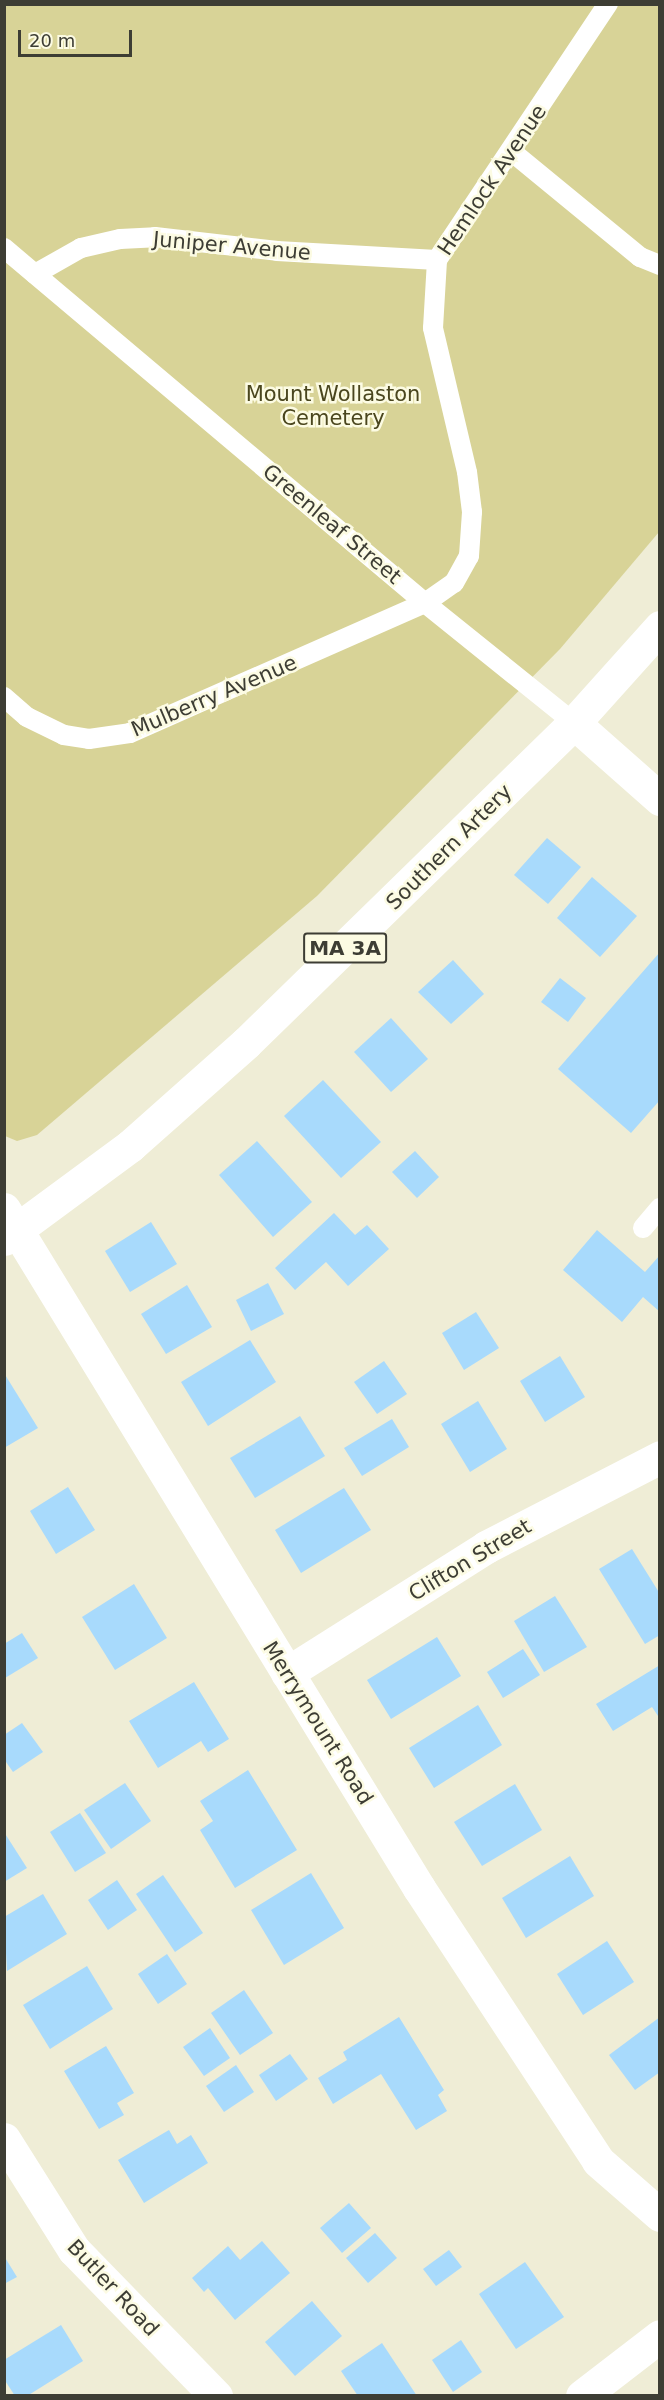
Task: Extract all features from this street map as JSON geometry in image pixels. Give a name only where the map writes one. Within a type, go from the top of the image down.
[{"type":"street","name":"Southern Artery","points":[[9,1227],[130,1146],[246,1043],[574,723],[660,627]]},
{"type":"street","name":"Greenleaf Street","points":[[574,723],[660,799]]},
{"type":"street","name":"Merrymount Road","points":[[9,1227],[419,1888],[598,2161],[660,2215]]},
{"type":"street","name":"Clifton Street","points":[[287,1673],[486,1546],[660,1457]]},
{"type":"street","name":"Butler Road","points":[[4,2139],[74,2250],[216,2396]]},
{"type":"street","points":[[582,2396],[660,2336]]},
{"type":"lane","name":"Hemlock Avenue","points":[[426,603],[454,583],[463,571],[472,534],[467,472],[433,328],[437,260],[608,4]]},
{"type":"lane","points":[[511,152],[640,257],[660,265]]},
{"type":"lane","name":"Juniper Avenue","points":[[35,274],[81,248],[120,239],[155,237],[277,251],[437,260]]},
{"type":"lane","name":"Greenleaf Street","points":[[4,248],[426,603],[574,723]]},
{"type":"lane","name":"Mulberry Avenue","points":[[4,697],[45,729],[89,739],[119,735],[153,725],[426,603]]},
{"type":"lane","points":[[643,1228],[660,1208]]},
{"type":"green space","name":"Mount Wollaston Cemetery","points":[[5,5],[659,5],[659,532],[560,649],[317,896],[37,1135],[17,1141],[5,1136]]},
{"type":"building","points":[[547,838],[581,867],[548,904],[514,875]]},
{"type":"building","points":[[592,877],[637,916],[600,957],[557,918]]},
{"type":"building","points":[[660,952],[660,1100],[631,1133],[558,1069]]},
{"type":"building","points":[[453,960],[484,994],[451,1024],[418,992]]},
{"type":"building","points":[[560,978],[586,998],[568,1022],[541,1002]]},
{"type":"building","points":[[391,1018],[428,1059],[391,1092],[354,1052]]},
{"type":"building","points":[[323,1080],[381,1142],[341,1178],[284,1116]]},
{"type":"building","points":[[257,1141],[312,1202],[273,1237],[219,1175]]},
{"type":"building","points":[[415,1151],[439,1177],[417,1198],[392,1172]]},
{"type":"building","points":[[334,1213],[355,1235],[367,1225],[389,1249],[348,1286],[326,1262],[295,1290],[275,1268]]},
{"type":"building","points":[[151,1222],[177,1264],[130,1292],[105,1251]]},
{"type":"building","points":[[597,1230],[645,1272],[660,1255],[660,1312],[643,1297],[622,1322],[563,1270]]},
{"type":"building","points":[[268,1283],[284,1314],[251,1331],[236,1300]]},
{"type":"building","points":[[187,1285],[212,1327],[166,1354],[141,1314]]},
{"type":"building","points":[[476,1312],[499,1348],[464,1370],[442,1333]]},
{"type":"building","points":[[250,1340],[276,1382],[208,1426],[181,1382]]},
{"type":"building","points":[[560,1356],[585,1397],[545,1422],[520,1381]]},
{"type":"building","points":[[384,1361],[407,1394],[377,1414],[354,1382]]},
{"type":"building","points":[[4,1373],[38,1428],[4,1448]]},
{"type":"building","points":[[478,1401],[507,1449],[470,1472],[441,1424]]},
{"type":"building","points":[[300,1416],[325,1456],[255,1498],[230,1458]]},
{"type":"building","points":[[392,1419],[409,1447],[362,1476],[344,1448]]},
{"type":"building","points":[[68,1487],[95,1530],[56,1554],[30,1511]]},
{"type":"building","points":[[344,1488],[371,1530],[301,1573],[275,1530]]},
{"type":"building","points":[[632,1549],[660,1594],[660,1635],[645,1644],[599,1569]]},
{"type":"building","points":[[134,1584],[167,1638],[115,1670],[82,1617]]},
{"type":"building","points":[[555,1596],[587,1647],[544,1672],[514,1621]]},
{"type":"building","points":[[22,1633],[38,1658],[5,1678],[4,1644]]},
{"type":"building","points":[[437,1637],[461,1676],[391,1719],[367,1680]]},
{"type":"building","points":[[523,1649],[540,1675],[503,1698],[487,1672]]},
{"type":"building","points":[[660,1665],[660,1719],[652,1707],[613,1731],[596,1704]]},
{"type":"building","points":[[194,1682],[229,1739],[208,1752],[201,1741],[158,1768],[129,1721]]},
{"type":"building","points":[[478,1705],[502,1745],[434,1788],[409,1748]]},
{"type":"building","points":[[22,1723],[43,1752],[13,1772],[4,1759],[4,1735]]},
{"type":"building","points":[[248,1770],[297,1850],[235,1888],[200,1830],[213,1821],[200,1801]]},
{"type":"building","points":[[125,1783],[151,1821],[111,1849],[84,1810]]},
{"type":"building","points":[[515,1784],[542,1830],[482,1866],[454,1822]]},
{"type":"building","points":[[80,1813],[106,1853],[75,1872],[50,1832]]},
{"type":"building","points":[[4,1832],[27,1868],[4,1882]]},
{"type":"building","points":[[570,1856],[594,1896],[526,1938],[502,1898]]},
{"type":"building","points":[[311,1873],[344,1928],[284,1965],[251,1910]]},
{"type":"building","points":[[163,1875],[203,1933],[175,1952],[136,1894]]},
{"type":"building","points":[[117,1880],[137,1910],[108,1930],[88,1900]]},
{"type":"building","points":[[43,1894],[67,1934],[7,1971],[4,1917]]},
{"type":"building","points":[[607,1941],[634,1982],[583,2015],[557,1974]]},
{"type":"building","points":[[167,1954],[187,1984],[158,2004],[138,1974]]},
{"type":"building","points":[[87,1966],[113,2009],[50,2049],[23,2005]]},
{"type":"building","points":[[244,1990],[273,2033],[240,2055],[211,2013]]},
{"type":"building","points":[[399,2017],[444,2090],[438,2095],[447,2111],[416,2130],[381,2074],[333,2104],[318,2078],[347,2060],[343,2052]]},
{"type":"building","points":[[660,2017],[660,2072],[635,2090],[609,2055]]},
{"type":"building","points":[[210,2028],[230,2058],[204,2076],[183,2047]]},
{"type":"building","points":[[106,2046],[134,2093],[117,2103],[124,2115],[99,2129],[64,2071]]},
{"type":"building","points":[[290,2054],[308,2079],[276,2101],[259,2075]]},
{"type":"building","points":[[236,2065],[254,2092],[224,2112],[206,2086]]},
{"type":"building","points":[[169,2130],[177,2144],[191,2135],[208,2163],[144,2203],[118,2160]]},
{"type":"building","points":[[349,2203],[371,2228],[342,2253],[320,2228]]},
{"type":"building","points":[[375,2233],[397,2258],[368,2283],[346,2258]]},
{"type":"building","points":[[262,2241],[290,2273],[235,2320],[208,2288],[204,2292],[192,2278],[228,2246],[240,2260]]},
{"type":"building","points":[[449,2250],[462,2267],[436,2286],[423,2269]]},
{"type":"building","points":[[4,2256],[17,2277],[4,2284]]},
{"type":"building","points":[[525,2262],[564,2317],[516,2349],[479,2294]]},
{"type":"building","points":[[312,2301],[342,2336],[295,2376],[265,2342]]},
{"type":"building","points":[[61,2325],[83,2361],[27,2396],[15,2396],[4,2379],[4,2360]]},
{"type":"building","points":[[461,2340],[482,2372],[453,2392],[432,2360]]},
{"type":"building","points":[[382,2343],[417,2396],[358,2396],[341,2371]]}]
